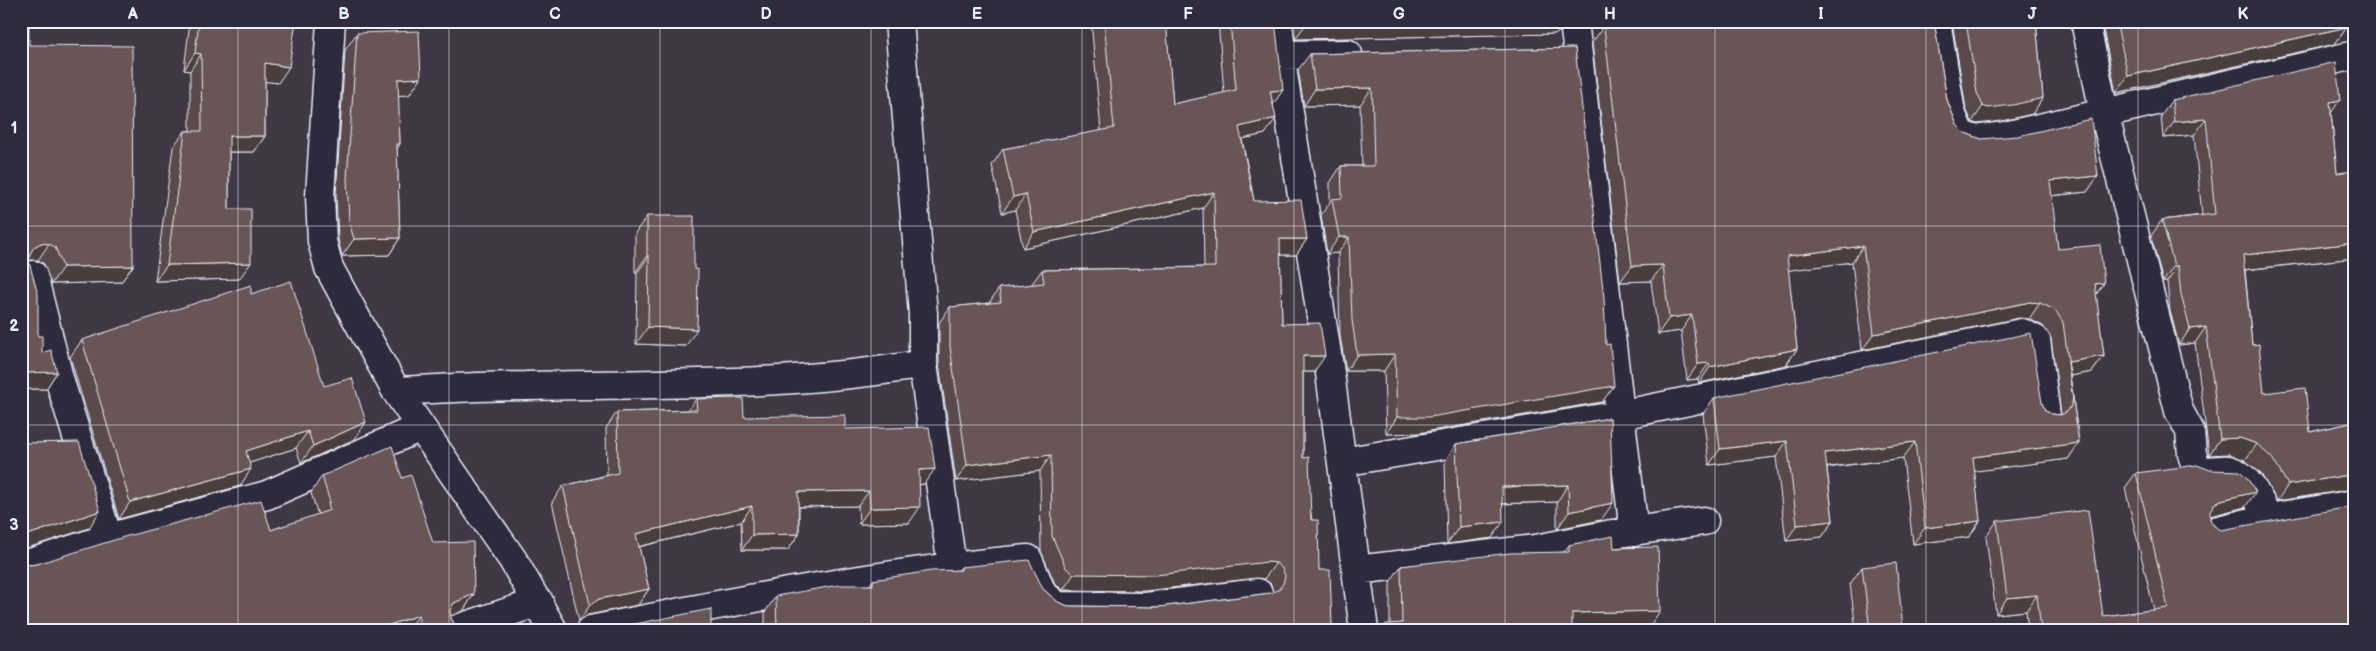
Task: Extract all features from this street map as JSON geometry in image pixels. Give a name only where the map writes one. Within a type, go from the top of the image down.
[{"type":"street","points":[[331,21],[320,196],[322,241],[329,268],[396,391],[514,560],[553,630]]},
{"type":"street","points":[[900,21],[923,314],[923,364],[952,566]]},
{"type":"street","points":[[1278,21],[1283,74],[1330,373],[1364,630]]},
{"type":"street","points":[[1936,21],[1951,113],[1960,134],[1975,140],[2005,136],[2355,55]]},
{"type":"street","points":[[2085,21],[2104,112],[2180,411],[2190,431],[2192,454],[2198,470],[2208,472],[2227,469],[2238,475],[2251,487],[2268,518]]},
{"type":"street","points":[[1574,33],[1634,532]]},
{"type":"street","points":[[1282,54],[1370,53]]},
{"type":"street","points":[[33,275],[59,378],[108,538]]},
{"type":"street","points":[[1342,462],[1620,415],[2022,333],[2036,340],[2046,416]]},
{"type":"street","points":[[396,391],[524,386],[726,384],[883,371],[923,364]]},
{"type":"street","points":[[21,566],[108,538],[267,496],[421,427]]},
{"type":"street","points":[[2214,532],[2268,518],[2355,504]]},
{"type":"street","points":[[1356,570],[1536,549],[1612,534],[1704,521]]},
{"type":"street","points":[[591,630],[713,606],[952,566],[1028,559],[1042,593],[1057,606],[1146,607],[1258,593]]},
{"type":"street","points":[[454,630],[539,602]]},
{"type":"building","points":[[21,21],[29,21],[29,45],[132,46],[133,266],[63,267],[55,247],[41,243],[34,247],[30,254],[29,262],[38,295],[38,336],[42,336],[42,353],[51,350],[57,372],[21,373]]},
{"type":"building","points":[[199,21],[296,21],[289,67],[265,63],[265,136],[229,136],[229,209],[251,209],[251,263],[167,265],[185,131],[202,131],[201,54],[195,53]]},
{"type":"building","points":[[1104,21],[1166,21],[1173,104],[1236,90],[1230,21],[1275,21],[1283,90],[1270,91],[1276,118],[1239,127],[1254,201],[1301,200],[1307,239],[1280,239],[1282,324],[1320,323],[1325,356],[1303,356],[1303,458],[1309,457],[1311,520],[1318,520],[1319,570],[1330,570],[1332,626],[1364,625],[1377,630],[777,630],[776,596],[839,585],[873,585],[873,580],[931,571],[961,570],[961,567],[1029,560],[1043,589],[1058,602],[1068,606],[1159,607],[1271,593],[1278,590],[1283,584],[1285,576],[1282,568],[1276,563],[1268,562],[1156,575],[1074,574],[1066,568],[1052,536],[1051,455],[967,465],[950,347],[950,307],[1001,302],[999,288],[1044,283],[1042,270],[1215,267],[1214,192],[1034,232],[1026,194],[1013,197],[1003,149],[1114,128]]},
{"type":"building","points":[[1306,21],[1413,21],[1307,23]]},
{"type":"building","points":[[1608,21],[1934,21],[1947,100],[1957,125],[1965,133],[1981,139],[2018,136],[2091,119],[2098,176],[2050,181],[2058,249],[2100,245],[2104,283],[2095,284],[2104,356],[2068,362],[2063,322],[2055,310],[2040,303],[2030,302],[1874,334],[1863,246],[1787,256],[1797,349],[1710,367],[1709,363],[1698,364],[1692,315],[1669,318],[1663,265],[1632,266],[1604,27]]},
{"type":"building","points":[[1966,21],[2036,21],[2043,98],[2013,105],[1988,108],[1983,106],[1977,93]]},
{"type":"building","points":[[2116,21],[2346,21],[2347,27],[2128,76]]},
{"type":"building","points":[[419,31],[421,78],[398,79],[400,144],[397,144],[400,238],[354,239],[349,222],[347,179],[357,33]]},
{"type":"building","points":[[1575,48],[1604,298],[1606,345],[1610,344],[1614,386],[1430,417],[1397,417],[1395,354],[1357,355],[1352,320],[1349,237],[1339,237],[1332,199],[1342,198],[1341,166],[1374,166],[1372,88],[1315,89],[1310,54]]},
{"type":"building","points":[[2336,62],[2340,100],[2330,102],[2337,173],[2355,171],[2355,243],[2243,255],[2252,345],[2259,344],[2264,393],[2305,388],[2310,432],[2355,422],[2355,474],[2288,485],[2272,458],[2257,444],[2240,438],[2220,439],[2206,327],[2190,329],[2181,295],[2178,266],[2174,266],[2162,220],[2215,214],[2206,119],[2174,122],[2172,100]]},
{"type":"building","points":[[647,216],[694,216],[694,269],[698,270],[697,329],[648,327],[649,256],[647,256]]},
{"type":"building","points":[[291,281],[324,386],[352,378],[366,422],[313,446],[308,431],[246,451],[251,469],[130,502],[82,340],[251,285],[251,294]]},
{"type":"building","points":[[2031,333],[2042,403],[2045,410],[2051,414],[2060,415],[2067,412],[2073,398],[2079,443],[1973,457],[1980,521],[1925,528],[1915,442],[1825,453],[1833,521],[1797,525],[1787,441],[1720,449],[1714,398]]},
{"type":"building","points":[[743,398],[744,417],[845,415],[845,429],[929,427],[935,469],[919,470],[920,507],[870,508],[869,491],[798,492],[799,534],[752,535],[752,506],[636,534],[649,589],[599,599],[590,605],[563,486],[618,473],[617,412],[697,410],[696,399]]},
{"type":"building","points":[[1610,418],[1613,503],[1569,512],[1568,485],[1502,487],[1503,522],[1459,527],[1456,444]]},
{"type":"building","points":[[79,442],[100,511],[27,535],[21,539],[21,443]]},
{"type":"building","points":[[392,446],[402,478],[411,475],[433,543],[473,542],[474,594],[454,603],[450,610],[451,618],[455,625],[462,629],[484,626],[484,630],[419,630],[419,615],[374,630],[21,630],[21,560],[29,565],[37,564],[124,537],[261,500],[271,530],[330,510],[328,503],[330,502],[322,476]]},
{"type":"building","points":[[2197,465],[2210,470],[2240,471],[2256,492],[2221,500],[2214,504],[2210,511],[2210,519],[2214,526],[2221,530],[2355,506],[2355,630],[2041,630],[2037,595],[2007,598],[1997,521],[2088,510],[2103,616],[2168,608],[2136,473]]},
{"type":"building","points":[[1613,536],[1614,548],[1658,547],[1660,611],[1572,613],[1572,630],[1377,630],[1387,624],[1402,623],[1401,566],[1510,553],[1569,552],[1569,545]]},
{"type":"building","points":[[1896,563],[1903,628],[1870,630],[1862,567]]},
{"type":"building","points":[[711,609],[711,630],[625,630],[625,626]]}]
